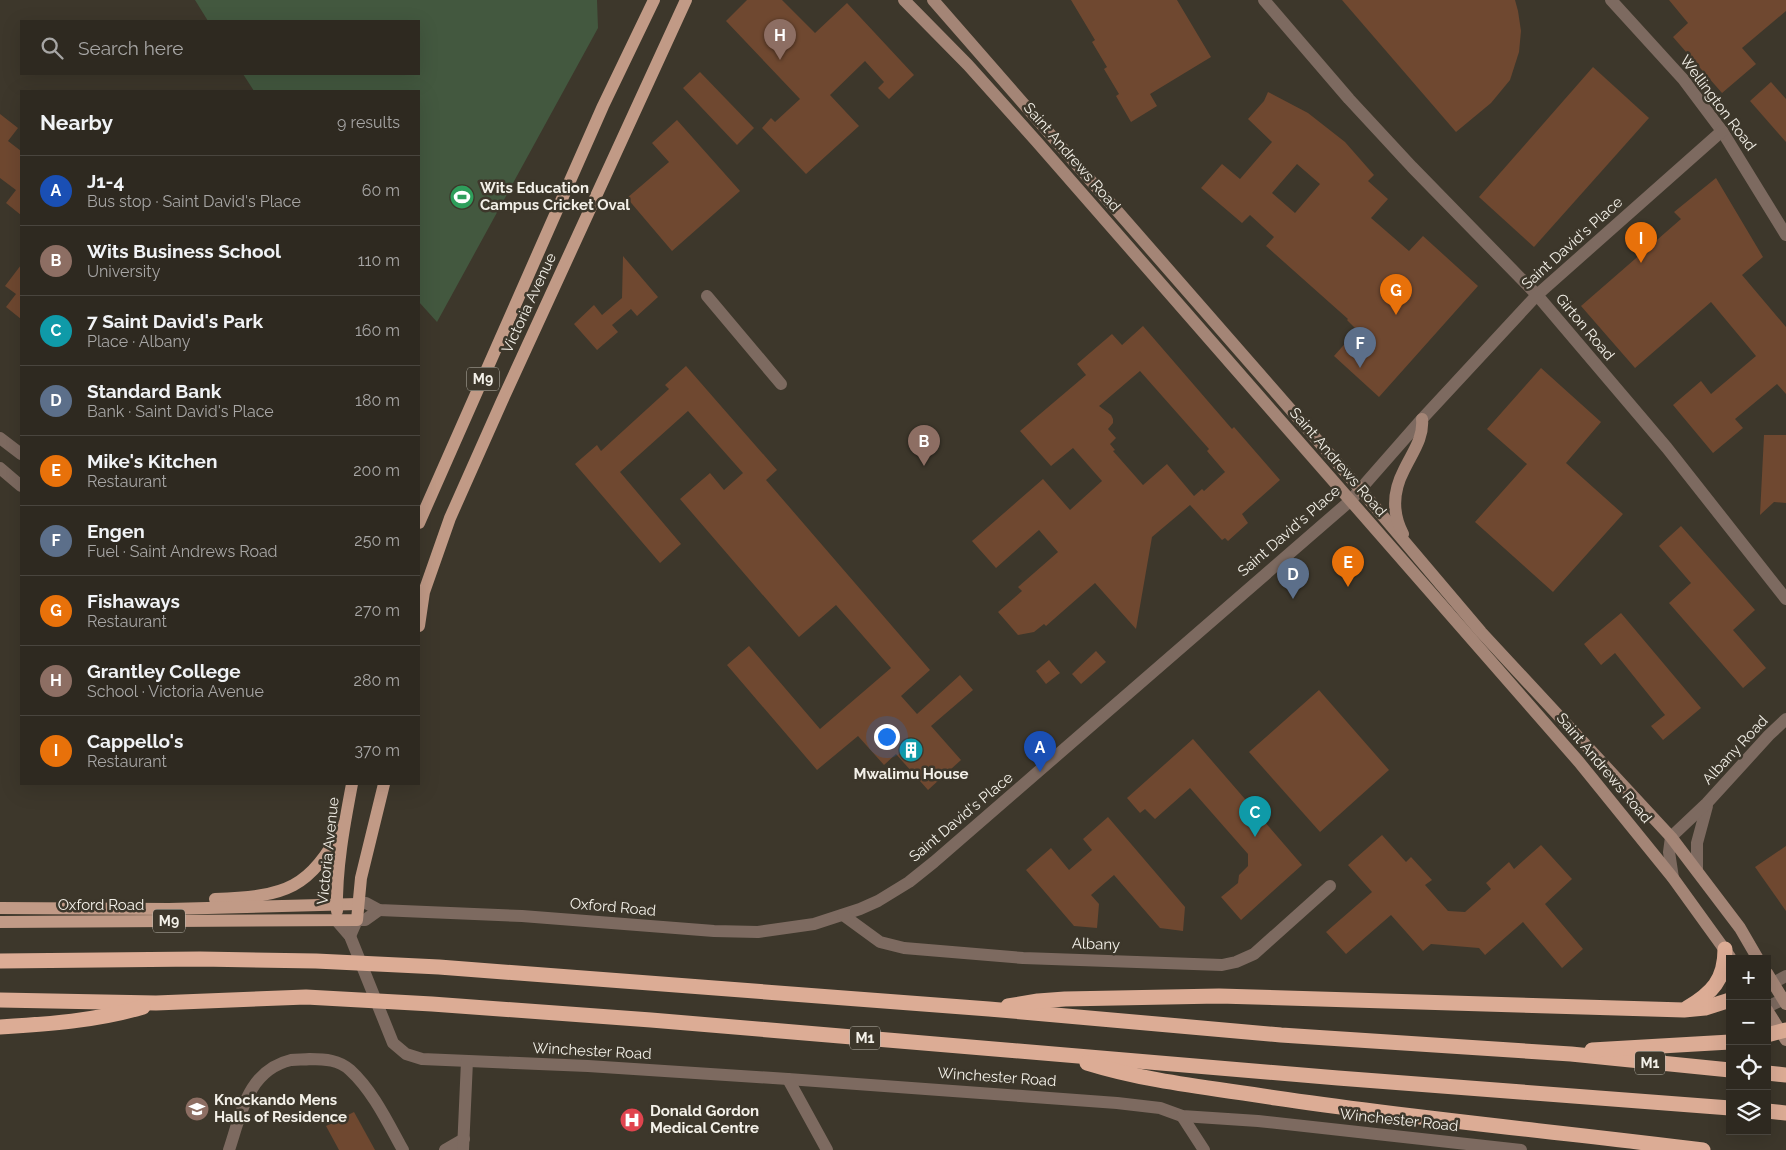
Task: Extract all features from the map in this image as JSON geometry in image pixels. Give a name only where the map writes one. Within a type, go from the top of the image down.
[{"type":"highway","points":[[1684,1010],[1706,995],[1715,986],[1721,976],[1728,954]]},
{"type":"highway","name":"M1","points":[[0,961],[200,959],[316,961],[420,966],[989,1009],[1271,1034],[1571,1054],[1726,1070]]},
{"type":"highway","points":[[989,1009],[1038,1001],[1065,999],[1219,996],[1684,1010],[1705,1008],[1726,1001]]},
{"type":"highway","name":"M1","points":[[0,1000],[156,1004],[306,997],[422,1004],[651,1020],[1338,1078],[1726,1108]]},
{"type":"highway","points":[[0,1027],[89,1020],[156,1004]]},
{"type":"highway","points":[[1571,1054],[1596,1049],[1726,1042]]},
{"type":"highway","points":[[1060,1054],[1106,1069],[1144,1077],[1308,1102],[1482,1125],[1703,1150]]},
{"type":"highway","points":[[1771,1073],[1786,1075]]},
{"type":"highway","points":[[1771,1111],[1786,1113]]},
{"type":"main road","name":"Victoria Avenue","points":[[420,521],[603,106],[654,0]]},
{"type":"main road","name":"Victoria Avenue","points":[[420,619],[424,592],[450,518],[686,0]]},
{"type":"main road","name":"Saint Andrews Road","points":[[904,0],[968,65],[1031,135],[1579,762],[1673,878],[1728,954]]},
{"type":"main road","name":"Saint Andrews Road","points":[[933,0],[1360,490],[1481,632],[1671,837],[1740,928],[1756,955]]},
{"type":"main road","points":[[1410,548],[1401,530],[1394,506],[1397,487],[1422,431],[1422,419]]},
{"type":"main road","name":"Victoria Avenue","points":[[337,922],[337,884],[344,824],[352,785]]},
{"type":"main road","points":[[357,920],[361,878],[384,785]]},
{"type":"main road","points":[[169,909],[181,902],[253,898],[282,891],[312,873],[326,856],[344,824]]},
{"type":"main road","name":"Oxford Road","points":[[0,908],[169,909],[358,904]]},
{"type":"main road","name":"Oxford Road","points":[[0,922],[117,920],[337,922],[357,920]]},
{"type":"main road","points":[[1771,983],[1785,1000]]},
{"type":"main road","points":[[1771,1018],[1776,1030],[1786,1040]]},
{"type":"street","name":"Girton Road","points":[[1264,0],[1349,99],[1412,167],[1538,295],[1667,448],[1786,599]]},
{"type":"street","name":"Wellington Road","points":[[1610,0],[1683,79],[1722,131],[1786,235]]},
{"type":"street","name":"Saint David's Place","points":[[843,915],[878,901],[909,882],[934,862],[1350,501],[1422,419],[1538,295],[1722,131]]},
{"type":"street","points":[[707,296],[781,384]]},
{"type":"street","points":[[0,438],[20,453]]},
{"type":"street","points":[[0,468],[20,485]]},
{"type":"street","name":"Albany Road","points":[[1671,837],[1708,803],[1769,735],[1786,719]]},
{"type":"street","name":"Albany Road","points":[[1696,870],[1697,843],[1708,803]]},
{"type":"street","points":[[1671,837],[1669,852],[1673,878]]},
{"type":"street","name":"Albany","points":[[843,915],[880,942],[904,948],[1023,958],[1222,965],[1236,962],[1254,954],[1330,886]]},
{"type":"street","name":"Oxford Road","points":[[358,904],[366,903],[379,910],[522,916],[714,932],[758,932],[814,924],[843,915]]},
{"type":"street","name":"Oxford Road","points":[[357,920],[365,920],[379,910]]},
{"type":"street","points":[[351,939],[357,920]]},
{"type":"street","points":[[337,922],[351,939]]},
{"type":"street","name":"Winchester Road","points":[[351,939],[393,1043],[401,1051],[411,1056],[467,1061],[588,1066],[788,1079],[1117,1103],[1160,1108],[1182,1116],[1258,1121],[1521,1150]]},
{"type":"street","points":[[1771,980],[1786,976]]},
{"type":"street","points":[[1771,1006],[1785,1000]]},
{"type":"street","points":[[229,1150],[247,1095],[263,1074],[292,1060],[318,1059],[334,1061],[348,1068],[360,1080],[376,1103],[403,1150]]},
{"type":"street","points":[[445,1150],[463,1145],[467,1061]]},
{"type":"street","points":[[788,1079],[827,1150]]},
{"type":"street","points":[[1182,1116],[1204,1150]]},
{"type":"green space","name":"Wits Education Campus Cricket Oval","points":[[195,0],[597,0],[598,28],[437,322],[420,303],[420,90],[253,90],[244,75],[420,75],[420,20],[207,20]]},
{"type":"building","points":[[747,0],[782,0],[815,33],[847,3],[914,75],[889,99],[878,88],[884,82],[865,61],[830,95],[859,126],[806,174],[762,128],[771,118],[775,122],[800,99],[726,21]]},
{"type":"building","points":[[1071,0],[1177,0],[1211,57],[1150,94],[1157,106],[1131,122],[1116,96],[1119,94],[1104,69],[1107,67],[1092,42],[1095,40]]},
{"type":"building","points":[[1342,0],[1515,0],[1521,31],[1519,52],[1510,80],[1491,103],[1456,132]]},
{"type":"building","points":[[1669,0],[1786,0],[1786,11],[1742,48],[1756,64],[1722,93],[1673,37],[1688,23]]},
{"type":"building","points":[[1593,67],[1649,118],[1534,247],[1479,197]]},
{"type":"building","points":[[700,72],[754,128],[737,145],[683,88]]},
{"type":"building","points":[[1771,82],[1786,99],[1786,142],[1750,101]]},
{"type":"building","points":[[1268,92],[1308,113],[1345,142],[1374,175],[1368,181],[1388,199],[1371,218],[1409,251],[1423,236],[1478,286],[1379,397],[1334,356],[1357,330],[1348,319],[1266,246],[1274,237],[1250,215],[1242,223],[1201,188],[1222,164],[1240,179],[1272,142],[1248,119],[1264,101]],"holes":[[[1297,164],[1320,184],[1295,213],[1272,193]]]},
{"type":"building","points":[[0,114],[18,128],[8,141],[20,150],[20,214],[6,203],[16,190],[0,178]]},
{"type":"building","points":[[677,120],[740,191],[672,251],[627,198],[669,162],[652,143]]},
{"type":"building","points":[[1716,178],[1763,257],[1742,275],[1786,327],[1786,394],[1777,384],[1735,419],[1743,428],[1713,453],[1673,405],[1701,381],[1711,394],[1756,356],[1711,302],[1635,368],[1581,306],[1681,219],[1674,212]]},
{"type":"building","points":[[623,256],[658,297],[637,316],[631,309],[612,325],[618,332],[597,350],[574,324],[594,305],[602,315],[622,298]]},
{"type":"building","points":[[20,266],[20,318],[6,307],[16,294],[5,286]]},
{"type":"building","points":[[1143,326],[1232,429],[1234,427],[1280,480],[1242,514],[1248,523],[1228,541],[1225,538],[1222,540],[1190,505],[1152,537],[1136,629],[1095,583],[1046,626],[1044,624],[1034,632],[1018,635],[998,612],[1022,591],[1018,587],[1058,552],[1039,530],[996,568],[972,541],[1043,479],[1070,510],[1102,481],[1073,448],[1051,466],[1020,431],[1086,375],[1077,364],[1112,334],[1122,345]],"holes":[[[1140,371],[1209,449],[1207,451],[1225,472],[1204,491],[1202,489],[1194,496],[1167,464],[1143,485],[1113,451],[1115,450],[1110,444],[1116,438],[1108,429],[1113,423],[1113,419],[1111,415],[1099,406]]]},
{"type":"building","points":[[686,366],[777,470],[766,480],[930,670],[901,696],[917,714],[960,675],[973,690],[931,726],[961,760],[928,790],[896,754],[884,765],[858,736],[817,770],[727,665],[749,646],[820,729],[891,668],[836,605],[799,637],[680,499],[710,473],[724,490],[743,473],[688,411],[620,472],[681,544],[660,563],[575,464],[597,445],[601,451],[669,389],[665,385]]},
{"type":"building","points":[[1541,368],[1601,422],[1566,463],[1623,514],[1553,592],[1475,522],[1527,464],[1487,429]]},
{"type":"building","points":[[1764,435],[1786,435],[1786,503],[1774,502],[1760,515]]},
{"type":"building","points":[[1681,526],[1755,610],[1733,630],[1766,668],[1743,688],[1669,603],[1691,583],[1659,546]]},
{"type":"building","points":[[1621,613],[1701,708],[1663,740],[1651,726],[1665,715],[1615,653],[1601,665],[1584,644]]},
{"type":"building","points":[[1096,651],[1106,662],[1081,684],[1072,674]]},
{"type":"building","points":[[1049,660],[1060,673],[1046,684],[1036,671]]},
{"type":"building","points":[[1319,690],[1389,770],[1320,832],[1249,752]]},
{"type":"building","points":[[1193,739],[1302,865],[1241,920],[1221,897],[1238,883],[1239,875],[1248,866],[1248,854],[1190,788],[1155,819],[1145,809],[1140,813],[1127,798]]},
{"type":"building","points":[[1108,817],[1185,907],[1183,931],[1160,928],[1114,875],[1091,895],[1099,904],[1097,928],[1074,926],[1026,870],[1051,848],[1069,870],[1092,850],[1083,839]]},
{"type":"building","points":[[1382,835],[1406,862],[1411,857],[1432,880],[1425,885],[1448,911],[1465,912],[1491,889],[1486,883],[1509,862],[1514,869],[1541,845],[1572,879],[1545,904],[1583,949],[1562,968],[1523,922],[1485,955],[1479,948],[1431,944],[1423,951],[1391,915],[1346,954],[1326,932],[1372,892],[1348,865]]},
{"type":"building","points":[[1786,846],[1786,911],[1755,867]]},
{"type":"building","points":[[354,1112],[375,1150],[339,1150],[326,1126]]},
{"type":"place","name":"Grantley College","points":[[780,60]]},
{"type":"place","name":"Wits Education Campus Cricket Oval","points":[[462,197]]},
{"type":"place","name":"Cappello's","points":[[1641,263]]},
{"type":"place","name":"Fishaways","points":[[1396,315]]},
{"type":"place","name":"Engen","points":[[1360,368]]},
{"type":"place","name":"Wits Business School","points":[[924,466]]},
{"type":"place","name":"Mike's Kitchen","points":[[1348,587]]},
{"type":"place","name":"Standard Bank","points":[[1293,599]]},
{"type":"place","name":"Mwalimu House","points":[[911,750]]},
{"type":"place","name":"J1-4","points":[[1040,772]]},
{"type":"place","name":"7 Saint David's Park","points":[[1255,837]]},
{"type":"place","name":"Knockando Mens Halls of Residence","points":[[197,1109]]},
{"type":"place","name":"Donald Gordon Medical Centre","points":[[632,1120]]}]
